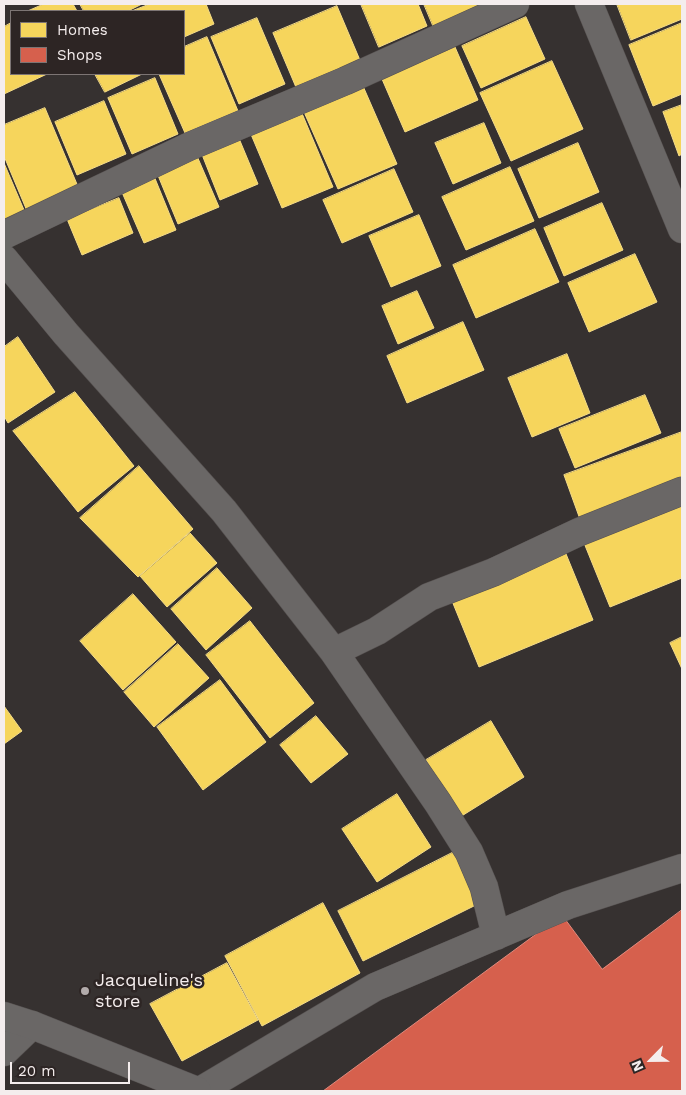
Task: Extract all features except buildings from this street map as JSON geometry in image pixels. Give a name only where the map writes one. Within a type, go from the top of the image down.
[{"type":"street","points":[[4,235],[188,146],[344,81],[515,4]]},
{"type":"street","points":[[589,4],[682,230]]},
{"type":"street","points":[[4,259],[66,334],[224,511],[334,652],[438,803],[469,852],[484,887],[496,936]]},
{"type":"street","points":[[334,652],[377,630],[429,597],[494,572],[579,532],[682,492]]},
{"type":"street","points":[[4,1016],[32,1025],[198,1091],[375,987],[568,905],[682,868]]},
{"type":"street","points":[[4,1052],[32,1025]]},
{"type":"place","name":"Jacqueline's store","points":[[85,991]]}]
